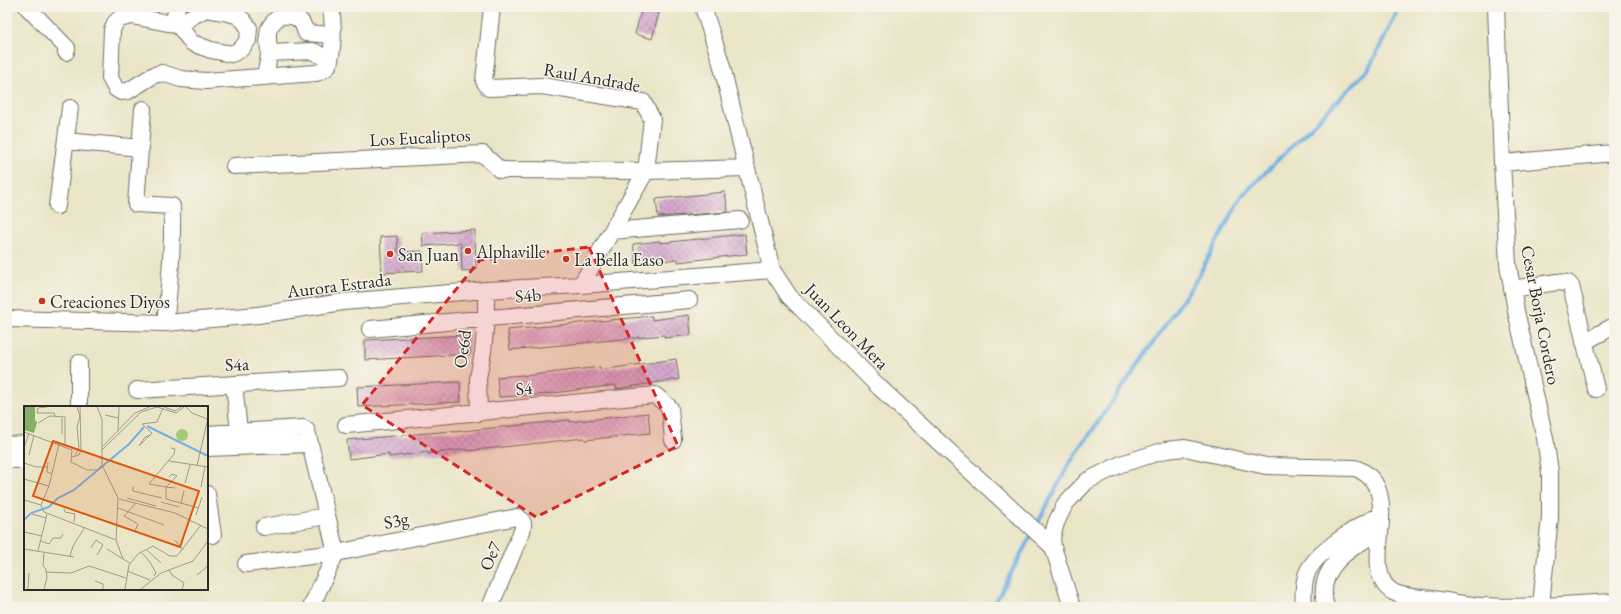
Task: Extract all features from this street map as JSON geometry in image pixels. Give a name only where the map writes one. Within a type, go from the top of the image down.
[{"type":"street","points":[[27,7],[67,48],[66,52]]},
{"type":"street","points":[[179,17],[192,43],[210,50],[232,54],[241,49],[248,40],[249,28],[243,20],[236,15],[206,8],[179,17],[127,16],[115,23],[112,30],[110,78],[116,89],[121,92],[128,91],[154,75],[162,73],[194,81],[316,74],[326,68],[330,61],[332,13],[330,7]]},
{"type":"street","name":"Raul Andrade","points":[[492,7],[484,81],[489,88],[542,86],[642,102],[652,119],[646,171],[581,285]]},
{"type":"street","name":"Juan Leon Mera","points":[[703,7],[721,63],[772,270],[789,296],[880,388],[1053,547],[1072,607]]},
{"type":"street","name":"Cesar Borja Cordero","points":[[1496,7],[1502,163],[1508,264],[1512,289],[1545,438],[1550,472],[1550,517],[1541,605]]},
{"type":"street","points":[[265,77],[269,53],[266,37],[268,28],[280,16],[290,15],[299,19],[304,24],[306,34],[302,50]]},
{"type":"street","points":[[306,34],[332,35]]},
{"type":"street","points":[[269,53],[302,50],[313,51],[330,61]]},
{"type":"street","points":[[232,54],[236,79]]},
{"type":"street","points":[[57,206],[70,108]]},
{"type":"street","points":[[143,109],[136,204],[172,206],[172,234],[165,323]]},
{"type":"street","points":[[66,141],[141,148]]},
{"type":"street","points":[[1502,163],[1614,153]]},
{"type":"street","name":"Los Eucaliptos","points":[[234,166],[483,154],[500,170],[646,171],[746,168]]},
{"type":"street","points":[[612,231],[740,220]]},
{"type":"street","name":"Aurora Estrada","points":[[7,319],[165,323],[258,315],[343,302],[486,290],[581,285],[772,270]]},
{"type":"street","points":[[1512,289],[1568,283],[1571,286],[1596,389]]},
{"type":"street","name":"Oe6d","points":[[479,413],[478,378],[483,352],[486,319],[486,290]]},
{"type":"street","name":"S4b","points":[[370,329],[688,300]]},
{"type":"street","points":[[1584,342],[1614,326]]},
{"type":"street","points":[[79,406],[80,363]]},
{"type":"street","name":"S4a","points":[[137,390],[339,378]]},
{"type":"street","points":[[234,384],[239,439]]},
{"type":"street","name":"S4","points":[[346,425],[655,395],[670,408],[673,440]]},
{"type":"street","points":[[208,448],[239,439],[302,428],[306,431],[336,553],[311,607]]},
{"type":"street","points":[[208,434],[239,439]]},
{"type":"street","points":[[7,445],[24,445]]},
{"type":"street","points":[[1053,547],[1052,538],[1056,523],[1065,504],[1087,481],[1121,464],[1166,450],[1185,448],[1266,466],[1355,468],[1366,472],[1375,481],[1379,494],[1381,515],[1379,553],[1380,573],[1383,582],[1393,592],[1402,595],[1484,606],[1614,602]]},
{"type":"street","points":[[7,460],[24,460]]},
{"type":"street","points":[[208,501],[213,535]]},
{"type":"street","points":[[1304,607],[1304,587],[1308,572],[1319,558],[1347,534],[1381,515]]},
{"type":"street","points":[[264,527],[326,516]]},
{"type":"street","name":"S3g","points":[[246,564],[336,553],[511,517],[517,517],[522,520]]},
{"type":"street","name":"Oe7","points":[[490,607],[522,531],[524,525],[522,520]]},
{"type":"street","points":[[1326,607],[1324,588],[1328,570],[1340,557],[1359,542],[1380,531]]},
{"type":"highlighted area","points":[[589,247],[678,446],[536,517],[362,405],[480,260]]},
{"type":"building","points":[[642,8],[659,12],[652,39],[635,34]]},
{"type":"building","points":[[725,192],[728,212],[658,217],[656,199]]},
{"type":"building","points":[[475,230],[476,270],[462,271],[461,243],[423,246],[422,233]]},
{"type":"building","points":[[745,234],[747,254],[678,262],[678,259],[636,264],[633,244],[660,241],[660,243]]},
{"type":"building","points":[[397,236],[398,252],[422,251],[423,271],[382,273],[380,237]]},
{"type":"building","points":[[689,315],[691,335],[665,338],[664,335],[510,350],[508,330],[652,316],[652,320]]},
{"type":"building","points":[[469,335],[470,354],[365,360],[365,340]]},
{"type":"building","points":[[676,359],[679,379],[616,389],[616,385],[538,395],[499,397],[497,377],[524,376],[600,367],[600,370]]},
{"type":"building","points":[[460,382],[461,402],[358,407],[357,387]]},
{"type":"building","points":[[648,413],[650,433],[585,440],[584,438],[467,451],[467,449],[389,457],[389,454],[349,459],[347,440],[453,432],[570,420],[570,422]]},
{"type":"waterway","points":[[1036,526],[1069,464],[1195,282],[1242,196],[1368,70],[1400,7]]},
{"type":"waterway","points":[[993,607],[1032,533]]},
{"type":"place","name":"Alphaville","points":[[468,251]]},
{"type":"place","name":"San Juan","points":[[390,254]]},
{"type":"place","name":"La Bella Easo","points":[[566,259]]},
{"type":"place","name":"Creaciones Diyos","points":[[42,301]]}]
